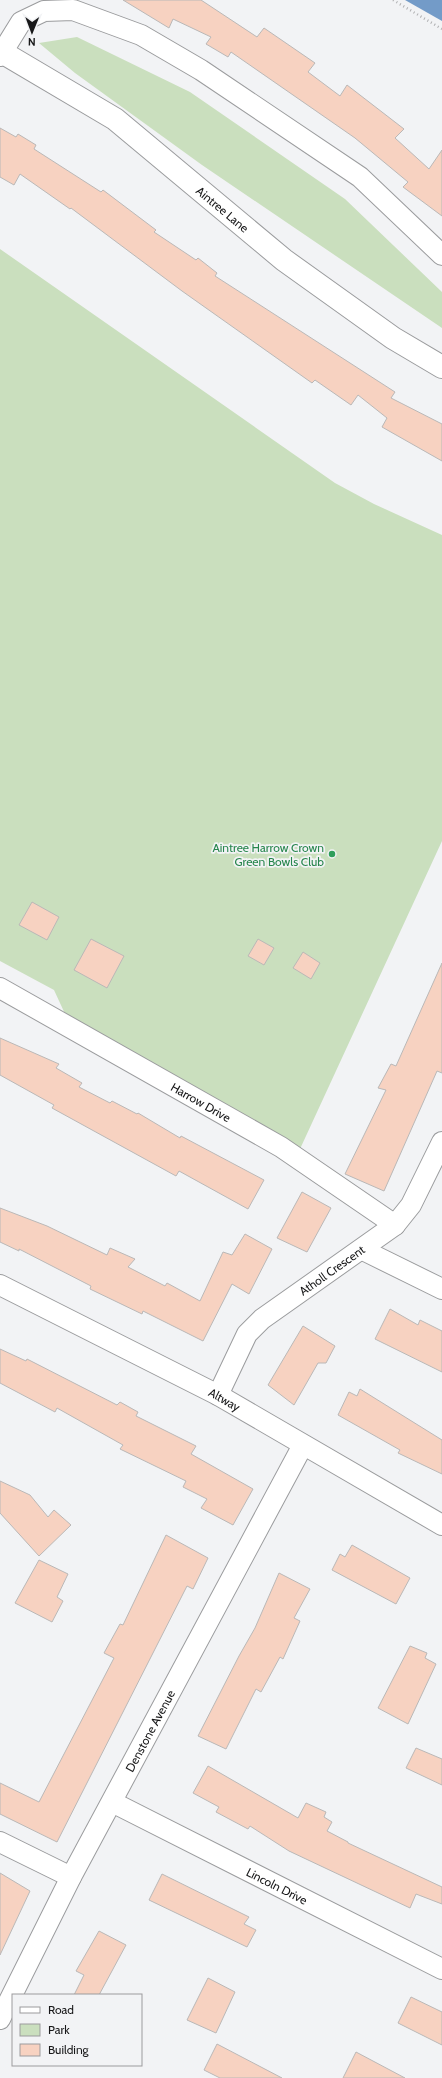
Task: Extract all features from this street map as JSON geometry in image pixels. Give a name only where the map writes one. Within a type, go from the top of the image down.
[{"type":"main road","name":"Aintree Lane","points":[[1,53],[114,119],[284,260],[393,338],[442,367]]},
{"type":"street","name":"Aintree Lane","points":[[1,53],[21,22],[44,11],[73,10],[141,35],[200,70],[360,177],[442,255]]},
{"type":"street","name":"Harrow Drive","points":[[0,988],[281,1147],[395,1225]]},
{"type":"street","name":"Atholl Crescent","points":[[218,1395],[247,1334],[262,1319],[363,1250],[395,1225],[411,1205],[442,1142]]},
{"type":"street","points":[[363,1250],[442,1289]]},
{"type":"street","name":"Altway","points":[[0,1285],[218,1395],[442,1525]]},
{"type":"street","name":"Denstone Avenue","points":[[13,1994],[72,1877],[303,1445]]},
{"type":"street","name":"Lincoln Drive","points":[[112,1802],[442,1969]]},
{"type":"street","points":[[0,1842],[72,1877]]},
{"type":"street","name":"Denstone Avenue","points":[[0,2019],[12,1995]]},
{"type":"path","points":[[393,0],[442,30]]},
{"type":"green space","points":[[77,37],[190,92],[345,199],[442,292],[442,328],[202,165],[75,73],[39,43]]},
{"type":"green space","points":[[0,249],[335,483],[374,504],[442,535],[442,841],[300,1149],[66,1016],[54,990],[0,961]]},
{"type":"water","points":[[405,0],[442,0],[442,21]]},
{"type":"building","points":[[123,0],[201,0],[257,37],[264,28],[315,63],[308,72],[340,96],[347,85],[404,129],[395,138],[429,169],[442,150],[442,216],[403,187],[408,182],[355,138],[231,52],[228,57],[206,44],[211,37],[173,19],[169,28]]},
{"type":"building","points":[[0,128],[16,137],[18,134],[36,145],[34,149],[101,192],[103,190],[156,230],[154,232],[196,260],[198,258],[217,273],[215,276],[395,392],[391,398],[442,424],[442,461],[382,427],[387,418],[358,395],[351,405],[315,380],[312,383],[182,291],[71,208],[70,209],[20,174],[14,185],[0,177]]},
{"type":"building","points":[[32,902],[59,917],[47,940],[19,925]]},
{"type":"building","points":[[91,939],[124,956],[107,988],[74,970]]},
{"type":"building","points":[[258,939],[274,948],[264,965],[248,956]]},
{"type":"building","points":[[303,952],[320,963],[311,979],[293,968]]},
{"type":"building","points":[[442,963],[442,1073],[437,1071],[384,1191],[345,1174],[386,1090],[378,1088],[391,1064],[396,1066]]},
{"type":"building","points":[[0,1038],[59,1064],[56,1068],[82,1083],[79,1087],[110,1103],[112,1101],[137,1114],[138,1113],[180,1138],[181,1136],[264,1180],[248,1209],[179,1171],[176,1176],[52,1108],[54,1105],[0,1075]]},
{"type":"building","points":[[302,1192],[331,1208],[307,1252],[277,1238]]},
{"type":"building","points":[[0,1208],[47,1226],[107,1255],[110,1248],[135,1259],[128,1267],[165,1286],[167,1283],[200,1301],[223,1252],[232,1255],[245,1234],[272,1249],[249,1294],[232,1284],[203,1341],[143,1311],[142,1314],[90,1289],[91,1286],[19,1249],[19,1251],[0,1242]]},
{"type":"building","points":[[390,1309],[418,1325],[420,1320],[442,1331],[442,1372],[375,1339]]},
{"type":"building","points":[[303,1326],[335,1346],[326,1363],[318,1363],[294,1405],[268,1385]]},
{"type":"building","points":[[0,1349],[26,1361],[27,1359],[117,1405],[120,1402],[138,1412],[136,1416],[196,1446],[191,1454],[253,1489],[233,1525],[201,1508],[207,1499],[183,1487],[186,1481],[120,1449],[123,1445],[57,1408],[55,1412],[0,1383]]},
{"type":"building","points":[[360,1389],[442,1440],[442,1474],[398,1453],[400,1450],[338,1415],[349,1392],[357,1396]]},
{"type":"building","points":[[0,1481],[30,1495],[48,1517],[54,1510],[71,1525],[39,1556],[0,1513]]},
{"type":"building","points":[[166,1535],[208,1558],[193,1589],[187,1586],[57,1842],[0,1814],[0,1783],[39,1802],[114,1658],[104,1653],[120,1624],[123,1625]]},
{"type":"building","points":[[352,1545],[410,1578],[396,1604],[332,1570],[340,1554],[345,1557]]},
{"type":"building","points":[[39,1560],[68,1574],[57,1597],[63,1601],[52,1622],[15,1603]]},
{"type":"building","points":[[279,1573],[310,1589],[294,1618],[300,1621],[283,1659],[280,1657],[261,1692],[256,1689],[226,1749],[198,1736],[255,1628]]},
{"type":"building","points":[[410,1646],[427,1653],[425,1658],[436,1664],[408,1724],[378,1708]]},
{"type":"building","points":[[416,1748],[442,1759],[442,1785],[406,1768]]},
{"type":"building","points":[[208,1766],[298,1818],[306,1803],[326,1812],[324,1817],[332,1822],[327,1831],[348,1843],[442,1887],[442,1904],[416,1894],[410,1908],[289,1851],[250,1826],[248,1829],[216,1812],[219,1807],[193,1793]]},
{"type":"building","points":[[0,1873],[30,1891],[0,1955]]},
{"type":"building","points":[[162,1874],[249,1917],[244,1924],[256,1930],[247,1947],[149,1900]]},
{"type":"building","points":[[99,1931],[126,1945],[100,1994],[74,1994],[84,1975],[76,1971]]},
{"type":"building","points":[[208,1978],[235,1992],[216,2033],[187,2020]]},
{"type":"building","points":[[411,1997],[442,2012],[442,2045],[398,2023]]},
{"type":"building","points":[[217,2044],[282,2078],[220,2078],[204,2070]]},
{"type":"building","points":[[356,2052],[405,2078],[343,2078]]},
{"type":"place","name":"Aintree Harrow Crown Green Bowls Club","points":[[332,854]]}]
